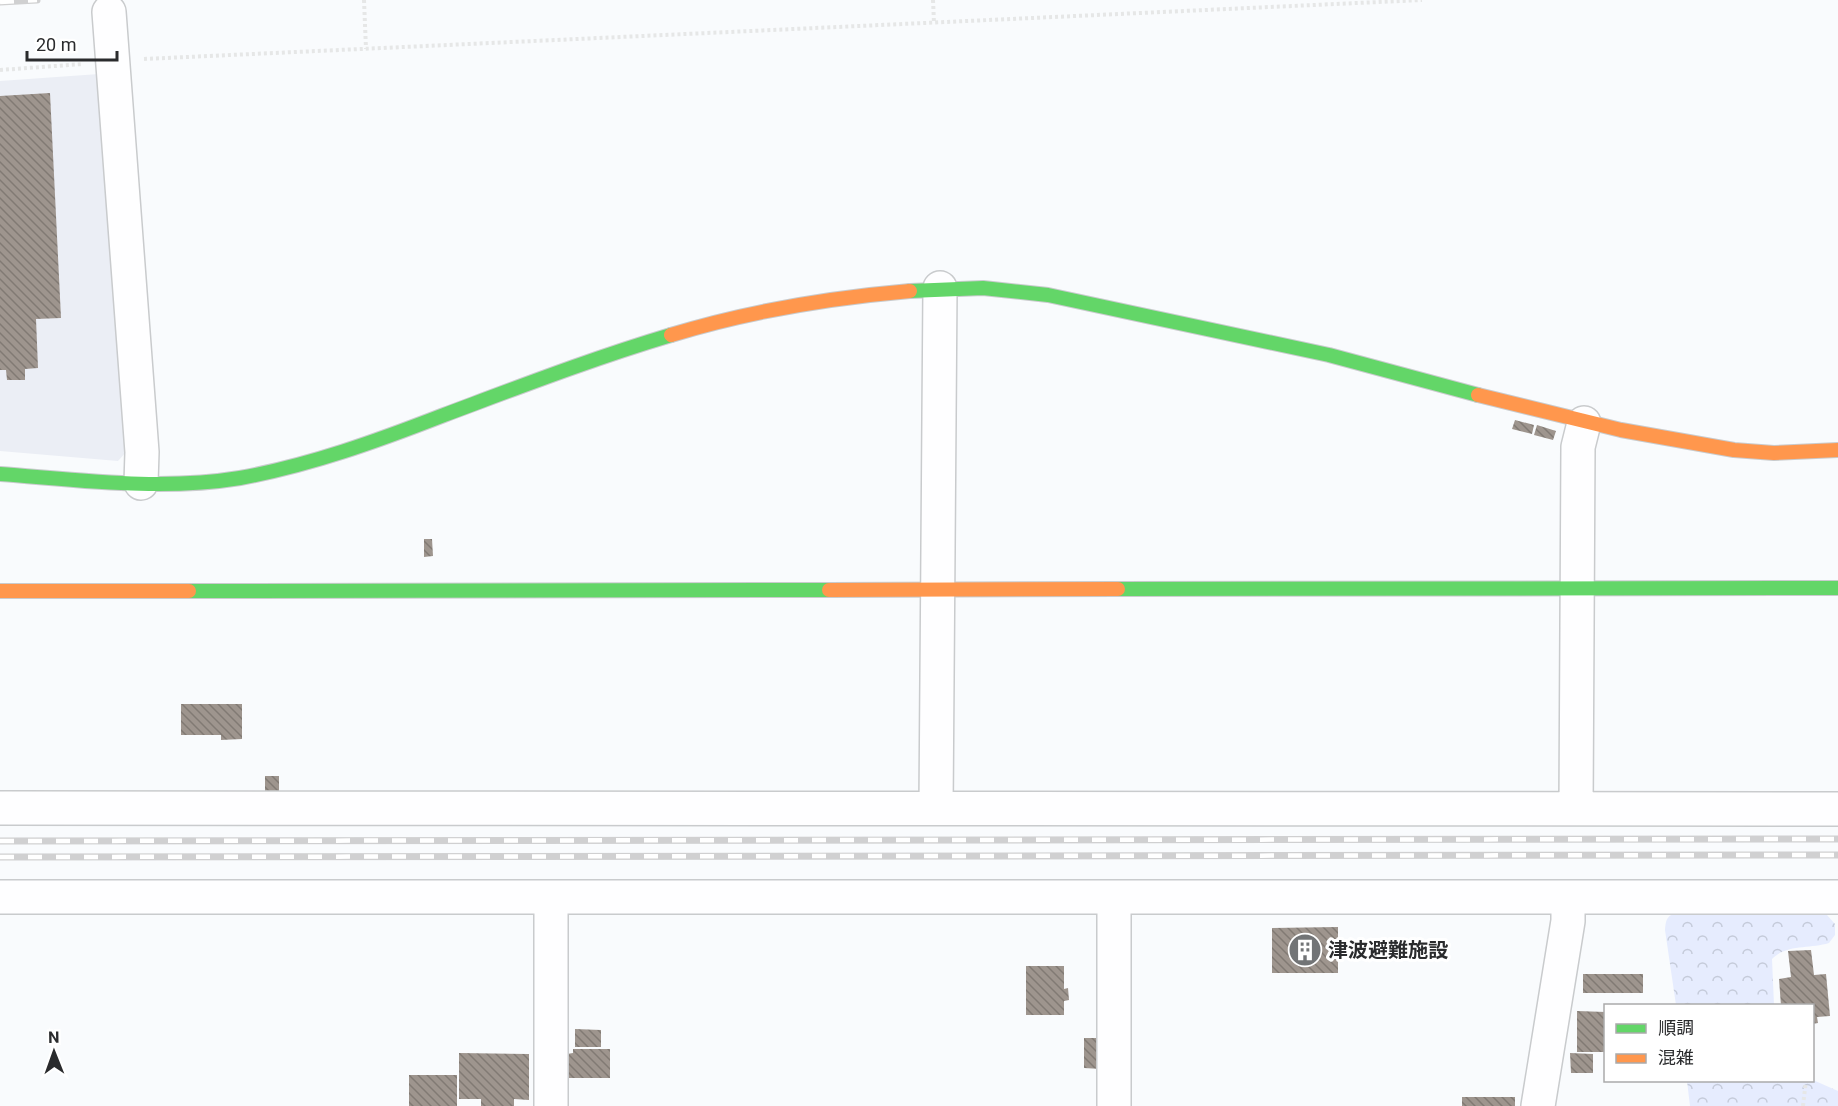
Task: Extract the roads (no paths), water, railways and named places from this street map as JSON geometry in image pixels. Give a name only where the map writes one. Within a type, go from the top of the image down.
[{"type":"street","points":[[109,12],[141,440],[141,483]]},
{"type":"street","points":[[936,808],[940,288]]},
{"type":"street","points":[[0,474],[173,484],[238,477],[303,465],[365,445],[608,354],[720,320],[834,298],[940,288],[983,288],[1048,295],[1329,355],[1584,423],[1734,450],[1774,453],[1838,450]]},
{"type":"street","points":[[1576,809],[1578,447],[1584,423]]},
{"type":"street","points":[[0,591],[1838,588]]},
{"type":"street","points":[[0,808],[1838,808]]},
{"type":"street","points":[[0,897],[1838,897]]},
{"type":"street","points":[[551,897],[551,1106]]},
{"type":"street","points":[[1114,897],[1114,1106]]},
{"type":"street","points":[[1538,1106],[1568,921],[1568,897]]},
{"type":"railway","points":[[0,2],[37,0]]},
{"type":"railway","points":[[0,841],[1838,839]]},
{"type":"railway","points":[[0,857],[1838,855]]},
{"type":"place","name":"津波避難施設","points":[[1305,950]]}]
